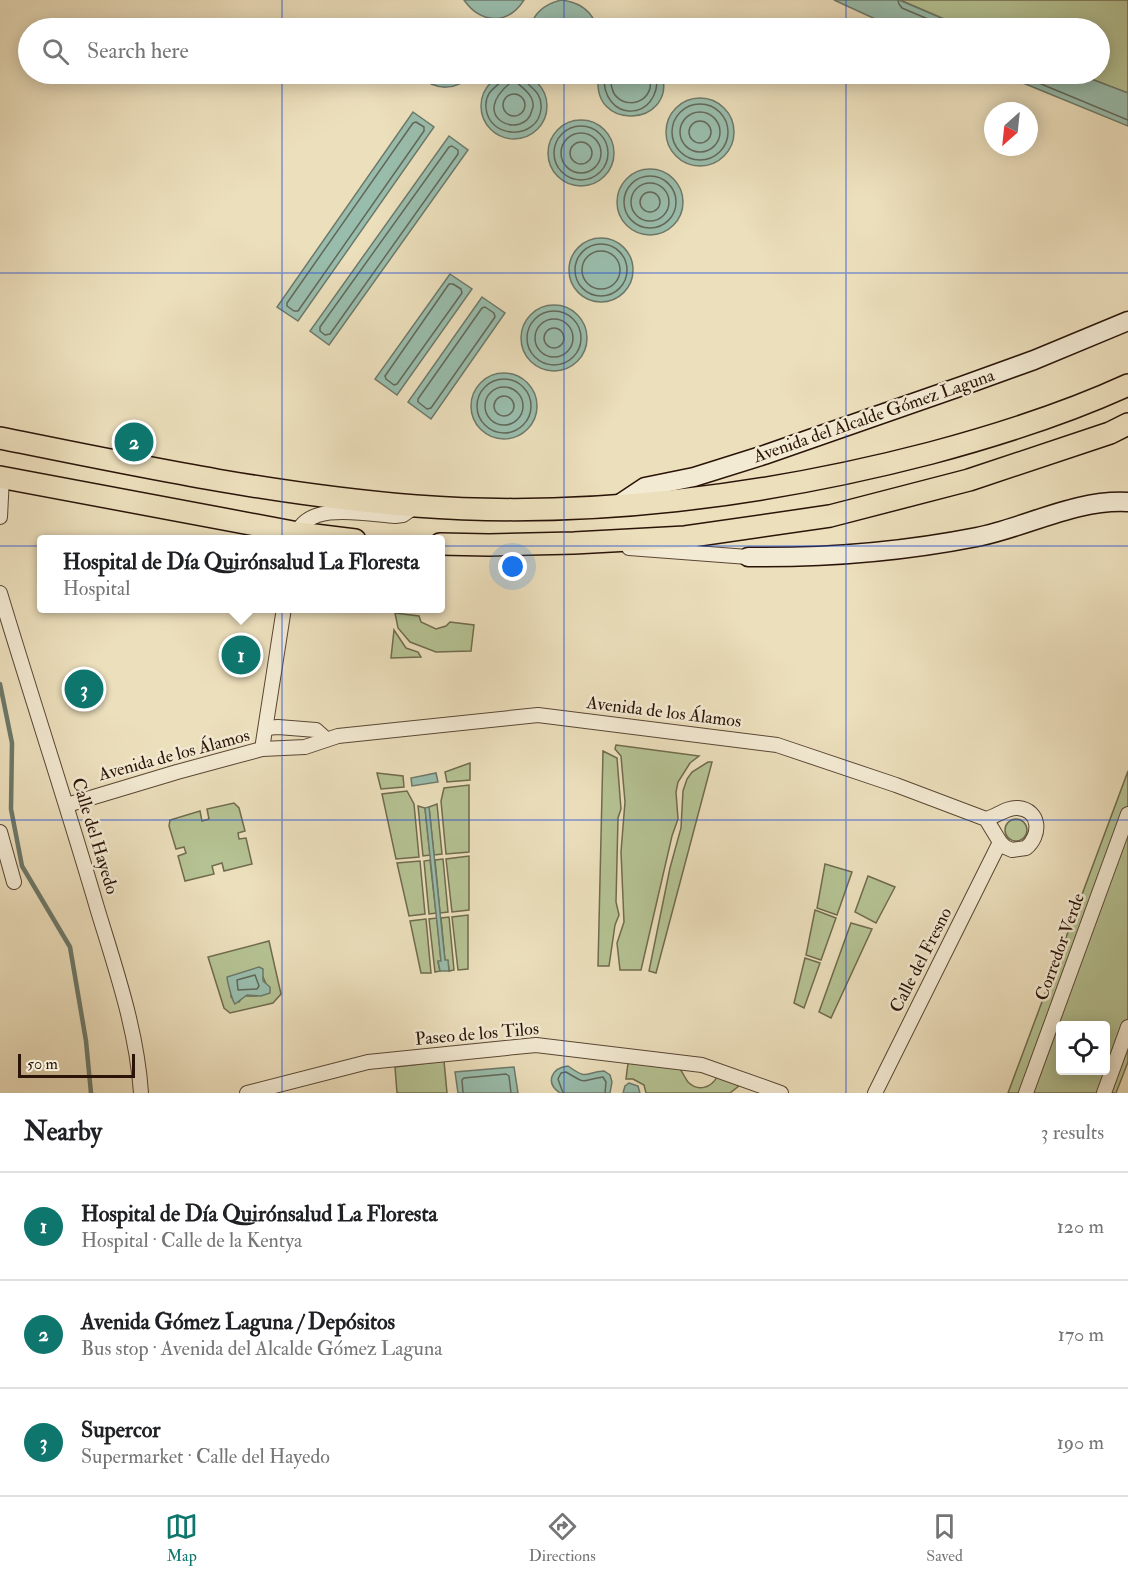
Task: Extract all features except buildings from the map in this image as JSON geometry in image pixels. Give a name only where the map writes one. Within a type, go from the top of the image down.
[{"type":"main road","name":"Avenida del Alcalde Gómez Laguna","points":[[0,438],[294,493],[416,506],[521,509],[618,505],[735,494],[862,470],[944,449],[1040,420],[1128,385]]},
{"type":"main road","points":[[445,544],[574,543],[685,537],[830,516],[969,480],[1128,424]]},
{"type":"main road","points":[[1,476],[292,535]]},
{"type":"street","name":"Avenida del Alcalde Gómez Laguna","points":[[618,505],[645,487],[694,477],[962,386],[1034,360],[1128,321]]},
{"type":"street","points":[[0,517],[1,476]]},
{"type":"street","points":[[574,543],[748,557],[812,557],[880,553],[979,537],[1099,503],[1128,502]]},
{"type":"street","name":"Avenida del Alcalde Gómez Laguna","points":[[298,535],[313,518],[327,512],[395,516],[403,515],[416,506]]},
{"type":"street","name":"Calle del Hayedo","points":[[0,592],[67,804],[119,982],[134,1048],[141,1093]]},
{"type":"street","points":[[262,750],[283,613]]},
{"type":"street","name":"Avenida de los Álamos","points":[[67,804],[190,768],[262,750],[305,747],[338,736],[538,715],[777,745],[896,785],[986,819]]},
{"type":"street","name":"Avenida de los Álamos","points":[[266,728],[316,730],[326,739]]},
{"type":"street","points":[[1014,808],[1028,811],[1033,817],[1037,830],[1032,843],[1026,848],[1012,849],[1000,842],[986,819],[1014,808]]},
{"type":"street","name":"Corredor Verde","points":[[1026,1093],[1128,814]]},
{"type":"street","points":[[0,832],[14,882]]},
{"type":"street","name":"Calle del Fresno","points":[[875,1093],[1000,842]]},
{"type":"street","points":[[1104,1093],[1128,1027]]},
{"type":"street","name":"Paseo de los Tilos","points":[[247,1093],[368,1062],[536,1045],[702,1065],[781,1093]]},
{"type":"shaded area","points":[[900,0],[1128,0],[1128,93],[1104,84],[1110,84],[1110,18],[942,18]]},
{"type":"shaded area","points":[[395,613],[419,616],[421,622],[436,629],[450,622],[474,625],[471,651],[436,652],[410,642],[398,628]]},
{"type":"shaded area","points":[[394,630],[406,648],[418,652],[421,657],[391,658]]},
{"type":"shaded area","points":[[616,745],[699,756],[690,763],[678,782],[676,792],[678,819],[641,970],[620,970],[617,943],[624,922],[621,852],[625,802],[621,756],[615,749]]},
{"type":"shaded area","points":[[603,751],[617,758],[621,809],[618,818],[616,902],[619,915],[615,925],[609,966],[598,966]]},
{"type":"shaded area","points":[[712,762],[656,973],[649,971],[670,868],[681,828],[683,791],[692,772]]},
{"type":"shaded area","points":[[470,763],[470,780],[447,782],[445,772]]},
{"type":"shaded area","points":[[1128,771],[1128,1062],[1116,1093],[1008,1093]]},
{"type":"shaded area","points":[[377,773],[403,776],[404,787],[381,789]]},
{"type":"shaded area","points":[[469,785],[469,852],[446,854],[441,801],[444,788]]},
{"type":"shaded area","points":[[407,791],[414,804],[419,857],[396,859],[382,794]]},
{"type":"shaded area","points":[[234,803],[239,808],[245,831],[238,833],[239,839],[246,838],[252,864],[224,871],[222,863],[212,866],[214,874],[185,881],[178,856],[186,853],[184,847],[176,849],[169,826],[170,820],[200,811],[202,821],[209,819],[207,809]]},
{"type":"shaded area","points":[[437,804],[442,854],[434,855],[429,807]]},
{"type":"shaded area","points":[[418,806],[425,808],[430,855],[423,856]]},
{"type":"shaded area","points":[[1012,819],[1020,819],[1027,826],[1027,834],[1020,841],[1012,841],[1005,834],[1005,826]]},
{"type":"shaded area","points":[[469,856],[469,910],[452,912],[446,859]]},
{"type":"shaded area","points":[[443,859],[448,912],[440,913],[435,860]]},
{"type":"shaded area","points":[[430,860],[436,913],[429,914],[424,861]]},
{"type":"shaded area","points":[[420,861],[425,914],[409,916],[397,863]]},
{"type":"shaded area","points":[[825,864],[852,872],[837,915],[817,908]]},
{"type":"shaded area","points":[[868,876],[895,887],[876,923],[855,912]]},
{"type":"shaded area","points":[[815,910],[836,918],[821,960],[806,955]]},
{"type":"shaded area","points":[[468,915],[468,969],[458,970],[452,917]]},
{"type":"shaded area","points":[[449,917],[454,970],[449,971],[448,961],[445,961],[441,918]]},
{"type":"shaded area","points":[[437,918],[441,961],[438,962],[440,971],[435,972],[429,919]]},
{"type":"shaded area","points":[[426,919],[431,973],[421,973],[410,921]]},
{"type":"shaded area","points":[[851,923],[872,929],[831,1018],[819,1012]]},
{"type":"shaded area","points":[[269,941],[281,994],[273,1003],[230,1013],[224,1008],[208,957]],"holes":[[[263,977],[267,986],[257,996],[243,996],[239,1002],[231,997],[231,985]]]},
{"type":"shaded area","points":[[805,958],[820,963],[804,1008],[794,1003]]},
{"type":"shaded area","points":[[444,1061],[447,1093],[397,1093],[395,1067]]},
{"type":"shaded area","points":[[628,1063],[680,1069],[688,1082],[700,1088],[708,1086],[717,1077],[740,1085],[730,1093],[646,1093],[644,1085],[633,1079],[626,1079]]},
{"type":"water","points":[[464,0],[524,0],[510,14],[494,18],[478,14]]},
{"type":"water","points":[[561,0],[574,3],[584,8],[593,18],[534,18],[550,4]]},
{"type":"water","points":[[834,0],[899,0],[941,18],[873,18]]},
{"type":"water","points":[[432,84],[460,84],[446,87]]},
{"type":"water","points":[[490,84],[538,84],[545,93],[545,119],[527,137],[514,139],[501,137],[483,119],[481,106],[483,93]]},
{"type":"water","points":[[599,84],[663,84],[663,92],[657,105],[646,113],[632,116],[618,114],[606,106],[599,93]]},
{"type":"water","points":[[1025,84],[1104,84],[1128,93],[1128,126]]},
{"type":"water","points":[[700,98],[713,101],[724,108],[731,119],[734,132],[731,145],[724,156],[713,163],[700,166],[687,163],[676,156],[669,145],[666,132],[669,119],[676,108],[687,101]]},
{"type":"water","points":[[413,112],[434,127],[298,321],[277,307]]},
{"type":"water","points":[[575,120],[587,120],[599,125],[609,135],[614,153],[612,166],[599,181],[587,186],[575,186],[563,181],[553,171],[548,159],[548,147],[553,135],[563,125]]},
{"type":"water","points":[[449,136],[468,150],[329,345],[310,331]]},
{"type":"water","points":[[650,169],[662,172],[673,179],[680,190],[683,202],[680,214],[673,225],[662,232],[650,235],[638,232],[627,225],[620,214],[617,202],[620,190],[627,179],[638,172]]},
{"type":"water","points":[[601,238],[613,240],[624,247],[631,258],[633,270],[631,282],[624,293],[613,300],[601,302],[589,300],[578,293],[571,282],[569,270],[571,258],[578,247],[589,240]]},
{"type":"water","points":[[450,274],[472,289],[397,395],[375,379]]},
{"type":"water","points":[[482,297],[505,313],[431,419],[408,402]]},
{"type":"water","points":[[554,305],[567,308],[577,315],[584,325],[587,338],[584,351],[577,361],[567,368],[554,371],[541,368],[531,361],[524,351],[521,338],[524,325],[531,315],[541,308]]},
{"type":"water","points":[[504,373],[517,375],[527,383],[535,393],[537,406],[535,419],[527,429],[517,437],[504,439],[491,437],[481,429],[473,419],[471,406],[473,393],[481,383],[491,375]]},
{"type":"water","points":[[436,773],[438,782],[412,786],[411,778]]},
{"type":"water","points":[[429,807],[445,960],[448,960],[449,971],[440,971],[438,961],[441,961],[425,808]]},
{"type":"water","points":[[259,967],[263,969],[263,981],[270,987],[270,993],[261,996],[247,995],[235,1004],[227,977]]},
{"type":"water","points":[[568,1066],[583,1074],[604,1071],[610,1075],[612,1082],[610,1093],[560,1093],[551,1081],[552,1076],[557,1070]]},
{"type":"water","points":[[514,1067],[518,1093],[458,1093],[455,1072]]},
{"type":"water","points":[[629,1083],[638,1086],[640,1093],[623,1093],[625,1086]]},
{"type":"waterway","points":[[0,684],[12,743],[11,809],[22,866],[70,947],[86,1041],[91,1093]]},
{"type":"place","name":"Avenida Gómez Laguna / Depósitos","points":[[134,442]]},
{"type":"place","name":"Hospital de Día Quirónsalud La Floresta","points":[[241,655]]},
{"type":"place","name":"Supercor","points":[[84,689]]}]
